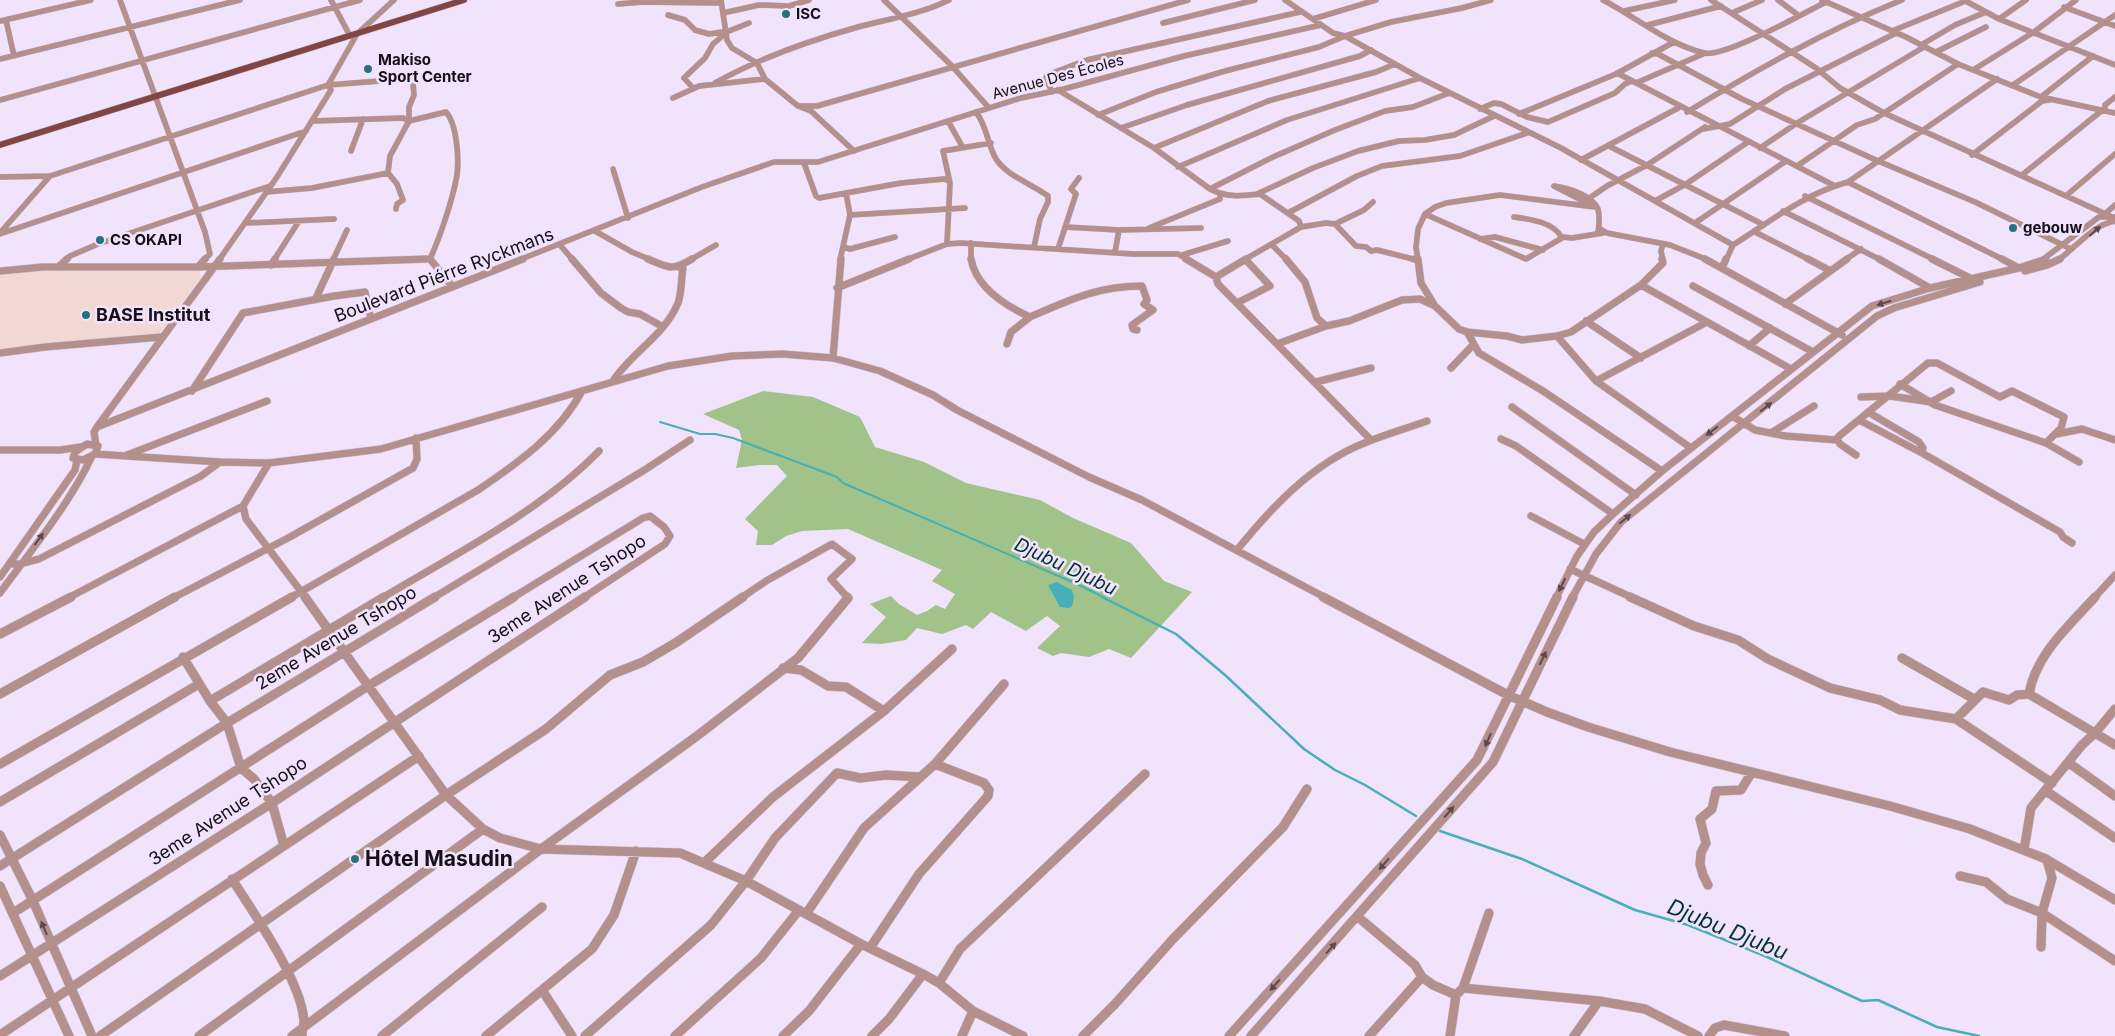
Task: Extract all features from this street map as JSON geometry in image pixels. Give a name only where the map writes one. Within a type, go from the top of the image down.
[{"type":"main road","points":[[0,145],[464,0]]},
{"type":"street","points":[[14,56],[3,21],[91,0]]},
{"type":"street","points":[[120,0],[169,137],[198,210],[210,254],[198,267]]},
{"type":"street","points":[[0,59],[240,0]]},
{"type":"street","points":[[331,0],[354,35]]},
{"type":"street","points":[[0,100],[360,0]]},
{"type":"street","points":[[0,577],[75,470],[75,452],[96,429],[161,337],[246,223],[300,141],[329,93],[328,85],[354,35],[394,0]]},
{"type":"street","points":[[723,13],[759,5],[789,6],[809,0]]},
{"type":"street","points":[[884,0],[952,66],[957,74],[989,108]]},
{"type":"street","points":[[715,83],[743,67],[822,37],[928,10],[949,0]]},
{"type":"street","points":[[798,106],[817,106],[1188,0]]},
{"type":"street","points":[[1163,23],[1255,0]]},
{"type":"street","points":[[1287,1],[1296,0]]},
{"type":"street","points":[[1313,19],[1376,0]]},
{"type":"street","points":[[1098,115],[1156,92],[1225,71],[1318,47],[1345,36],[1391,22],[1462,8],[1491,0]]},
{"type":"street","points":[[1603,0],[1674,42],[1703,54]]},
{"type":"street","points":[[1624,11],[1675,0]]},
{"type":"street","points":[[1711,0],[1882,114],[2067,195],[2110,218]]},
{"type":"street","points":[[1732,13],[1762,0]]},
{"type":"street","points":[[1778,0],[1798,15]]},
{"type":"street","points":[[1687,112],[1754,71],[1860,17],[1902,0]]},
{"type":"street","points":[[1588,199],[1607,186],[1647,165],[1703,129],[1730,124],[1817,70],[1894,32],[1966,0],[1999,19],[2115,65]]},
{"type":"street","points":[[1999,19],[2026,0]]},
{"type":"street","points":[[1973,70],[2034,32],[2076,0]]},
{"type":"street","points":[[1287,1],[1300,12],[1333,32],[1345,36],[1420,78],[1581,160],[1732,245]]},
{"type":"street","points":[[1480,109],[1498,103],[1520,114],[1545,122],[1552,122],[1615,93],[1625,84],[1679,65],[1703,54],[1732,48],[1763,34],[1824,1],[1894,32],[1958,64],[2041,97],[2105,108],[2115,113]]},
{"type":"street","points":[[618,4],[721,2],[727,40],[732,48],[757,63],[765,79],[798,106],[810,111],[854,152]]},
{"type":"street","points":[[1648,26],[1721,6]]},
{"type":"street","points":[[2064,8],[2115,26]]},
{"type":"street","points":[[1052,92],[1046,78],[1047,75],[1087,60],[1300,12]]},
{"type":"street","points":[[1760,148],[1797,123],[1956,25],[1986,12]]},
{"type":"street","points":[[668,15],[687,21],[692,28],[699,31],[717,34],[726,33],[750,23]]},
{"type":"street","points":[[2013,85],[2115,15]]},
{"type":"street","name":"Avenue Des Écoles","points":[[804,164],[854,152],[1031,96],[1184,56],[1321,25]]},
{"type":"street","points":[[1936,52],[1986,27]]},
{"type":"street","points":[[692,88],[684,78],[705,58],[713,44],[726,33]]},
{"type":"street","points":[[1520,114],[1548,102],[1565,98],[1579,89],[1596,84],[1674,42]]},
{"type":"street","points":[[1122,128],[1195,102],[1318,68],[1371,50]]},
{"type":"street","points":[[1652,53],[1757,106],[1878,161],[1941,187],[2065,245],[2072,251]]},
{"type":"street","points":[[2041,97],[2093,56]]},
{"type":"street","points":[[1154,148],[1268,101],[1376,72],[1395,64]]},
{"type":"street","points":[[1797,166],[1857,125],[1871,122],[1958,64]]},
{"type":"street","points":[[940,72],[957,74]]},
{"type":"street","points":[[1617,73],[1672,100],[1687,112],[1833,185]]},
{"type":"street","points":[[1178,168],[1287,120],[1420,78]]},
{"type":"street","points":[[673,98],[692,88],[715,83],[765,79]]},
{"type":"street","points":[[1722,268],[1732,245],[1755,232],[1805,196],[1833,185],[1848,182],[1997,79]]},
{"type":"street","points":[[0,177],[50,176],[328,85],[410,80],[413,83],[414,95],[409,108],[409,121],[390,156],[388,173],[397,184],[403,200],[397,204],[396,209]]},
{"type":"street","points":[[315,90],[329,93]]},
{"type":"street","points":[[1058,90],[1154,148],[1178,168],[1210,189],[1220,194],[1234,197],[1257,194],[1313,168],[1358,151],[1399,141],[1430,140],[1454,135],[1494,116]]},
{"type":"street","points":[[1210,189],[1266,160],[1335,130],[1385,111],[1412,107],[1449,93]]},
{"type":"street","points":[[2026,178],[2115,97]]},
{"type":"street","points":[[1972,155],[2042,101],[2050,100]]},
{"type":"street","points":[[810,111],[817,106]]},
{"type":"street","points":[[1581,160],[1680,107]]},
{"type":"street","points":[[313,121],[403,118],[409,121],[446,112],[452,119],[455,132],[457,174],[438,241],[430,259]]},
{"type":"street","points":[[976,112],[984,121],[996,158],[1000,163],[1048,196],[1048,202],[1040,219],[1034,247]]},
{"type":"street","points":[[351,151],[362,119]]},
{"type":"street","points":[[948,121],[962,146]]},
{"type":"street","points":[[1703,129],[1706,125],[1705,121]]},
{"type":"street","points":[[0,233],[306,131]]},
{"type":"street","points":[[1288,213],[1357,176],[1382,166],[1460,156],[1527,132]]},
{"type":"street","points":[[286,138],[300,141]]},
{"type":"street","points":[[1655,201],[1686,184],[1748,142]]},
{"type":"street","points":[[947,244],[950,209],[949,181],[943,151],[962,146],[992,143]]},
{"type":"street","points":[[1609,146],[1764,225]]},
{"type":"street","points":[[2067,195],[2115,154]]},
{"type":"street","points":[[1695,223],[1786,160]]},
{"type":"street","name":"Boulevard Piérre Ryckmans","points":[[96,429],[452,286],[560,246],[702,186],[761,166],[780,162],[804,164]]},
{"type":"street","points":[[804,164],[816,196],[819,198],[916,181],[944,179],[949,181]]},
{"type":"street","points":[[613,169],[628,218]]},
{"type":"street","points":[[58,267],[70,256],[98,244],[251,192],[268,189],[312,188],[388,173]]},
{"type":"street","points":[[0,233],[50,176]]},
{"type":"street","points":[[1058,249],[1076,194],[1071,189],[1079,178]]},
{"type":"street","points":[[2026,178],[2110,218]]},
{"type":"street","points":[[1848,182],[1932,223],[2021,270]]},
{"type":"street","points":[[1599,230],[1597,207],[1588,199],[1569,189],[1554,186],[1595,207],[1500,194],[1446,202],[1434,207],[1425,214],[1418,229],[1417,260],[1421,283],[1436,306],[1459,329],[1467,332],[1507,336],[1522,340],[1557,336],[1571,332],[1641,285],[1663,264],[1661,251],[1663,244]]},
{"type":"street","points":[[251,192],[262,198]]},
{"type":"street","points":[[832,358],[837,288],[850,215],[846,193]]},
{"type":"street","points":[[1148,229],[1187,211],[1204,207],[1220,198],[1220,194]]},
{"type":"street","points":[[1257,194],[1262,195],[1299,221],[1301,227]]},
{"type":"street","points":[[1805,196],[1867,225],[1972,280]]},
{"type":"street","points":[[1216,277],[1301,227],[1326,223],[1336,224],[1364,210],[1373,202]]},
{"type":"street","points":[[1229,1036],[1477,760],[1570,569],[1584,544],[1613,514],[1690,448],[1872,306],[1930,288],[2056,262],[2072,251],[2110,218],[2115,205]]},
{"type":"street","points":[[850,215],[965,208]]},
{"type":"street","points":[[1783,212],[1861,250],[1930,288]]},
{"type":"street","points":[[1425,214],[1526,259],[1563,237]]},
{"type":"street","points":[[1514,217],[1535,220],[1563,237],[1572,238],[1599,230],[1680,249],[1722,268],[1731,275],[1848,338]]},
{"type":"street","points":[[1251,1036],[1493,762],[1500,752],[1583,575],[1598,548],[1621,522],[1745,424],[1848,338],[1884,312],[2021,270],[2046,259],[2065,245],[2110,218]]},
{"type":"street","points":[[246,223],[334,219]]},
{"type":"street","points":[[271,265],[299,221]]},
{"type":"street","points":[[1336,224],[1356,246],[1366,247],[1371,251],[1377,250],[1417,260]]},
{"type":"street","points":[[1065,227],[1119,230],[1201,228]]},
{"type":"street","points":[[316,298],[347,230]]},
{"type":"street","points":[[1115,252],[1119,230]]},
{"type":"street","points":[[595,231],[669,268],[679,267],[716,245]]},
{"type":"street","points":[[1755,232],[1829,270]]},
{"type":"street","points":[[843,247],[850,249],[895,237]]},
{"type":"street","points":[[1480,239],[1495,237],[1544,250]]},
{"type":"street","points":[[837,288],[947,244],[971,243],[1182,255],[1228,241]]},
{"type":"street","points":[[971,243],[972,265],[981,280],[1015,311],[1030,317]]},
{"type":"street","points":[[1272,245],[1305,282],[1317,318],[1326,326]]},
{"type":"street","points":[[560,246],[601,293],[628,312],[640,314],[663,327]]},
{"type":"street","points":[[1785,304],[1829,270],[1861,250]]},
{"type":"street","points":[[1182,255],[1216,277],[1218,284],[1371,440]]},
{"type":"street","points":[[0,271],[58,267],[198,267],[430,259]]},
{"type":"street","points":[[430,259],[452,286]]},
{"type":"street","points":[[1237,303],[1270,286],[1246,260]]},
{"type":"street","points":[[613,381],[630,359],[663,327],[673,313],[681,290],[679,282],[683,268],[679,267]]},
{"type":"street","points":[[1641,285],[1791,369]]},
{"type":"street","points":[[1006,344],[1006,338],[1010,331],[1023,324],[1030,317],[1080,296],[1117,286],[1142,286],[1147,300],[1144,304],[1154,310],[1132,325],[1133,329],[1137,330]]},
{"type":"street","points":[[1693,286],[1813,352]]},
{"type":"street","points":[[192,391],[243,312],[306,302],[316,298],[364,292],[371,319]]},
{"type":"street","points":[[1277,344],[1326,326],[1349,321],[1402,300],[1420,300],[1436,306]]},
{"type":"street","points":[[1586,321],[1641,358]]},
{"type":"street","points":[[1596,381],[1707,322]]},
{"type":"street","points":[[1749,346],[1770,328]]},
{"type":"street","points":[[1467,332],[1479,353],[1662,471]]},
{"type":"street","points":[[1557,336],[1596,381],[1690,448]]},
{"type":"street","points":[[0,353],[62,345],[161,337]]},
{"type":"street","points":[[1451,368],[1473,345]]},
{"type":"street","points":[[60,450],[82,460],[94,455],[269,463],[381,449],[668,366],[732,356],[783,354],[832,358],[868,366],[910,384],[1089,477],[1136,497],[1522,702],[1578,725],[1620,738],[1922,813],[2047,860],[2115,900]]},
{"type":"street","points":[[1732,416],[1755,430],[1812,439],[1837,440],[1900,384],[1928,363],[1937,363],[2000,397],[2012,391],[2061,416],[2065,420],[2057,434],[2046,444]]},
{"type":"street","points":[[1316,382],[1371,368]]},
{"type":"street","points":[[1900,384],[1931,402],[1960,415],[1997,425],[2046,444],[2079,462]]},
{"type":"street","points":[[0,764],[183,657],[478,490],[532,451],[572,410],[582,391]]},
{"type":"street","points":[[1861,397],[1888,396],[1931,402],[1951,391]]},
{"type":"street","points":[[125,456],[267,401]]},
{"type":"street","points":[[1771,433],[1814,406]]},
{"type":"street","points":[[1512,407],[1636,495]]},
{"type":"street","points":[[1868,412],[1919,442],[1923,448],[1922,453]]},
{"type":"street","points":[[1859,420],[1922,453],[2060,532],[2063,537],[2072,543]]},
{"type":"street","points":[[1237,550],[1266,514],[1308,477],[1336,457],[1371,440],[1427,421]]},
{"type":"street","points":[[0,593],[86,471],[98,448],[96,445],[96,429]]},
{"type":"street","points":[[2057,434],[2082,429],[2115,440]]},
{"type":"street","points":[[0,694],[109,632],[301,531],[413,468],[417,459],[416,438]]},
{"type":"street","points":[[1501,439],[1516,446],[1613,514]]},
{"type":"street","points":[[1837,439],[1840,444],[1856,455]]},
{"type":"street","name":"2eme Avenue Tshopo","points":[[0,866],[226,723],[646,469],[690,440]]},
{"type":"street","points":[[0,450],[60,450],[96,445]]},
{"type":"street","points":[[210,701],[535,506],[576,475],[599,451]]},
{"type":"street","points":[[9,564],[20,564],[39,559],[201,476],[220,462]]},
{"type":"street","points":[[0,634],[243,506],[269,463]]},
{"type":"street","points":[[243,506],[246,519],[329,629],[343,653],[446,795],[464,814],[483,829],[500,838],[541,849],[680,853],[746,881],[866,946],[923,974],[939,983],[973,1011],[1023,1036]]},
{"type":"street","points":[[43,516],[57,514]]},
{"type":"street","name":"3eme Avenue Tshopo","points":[[0,976],[272,803],[665,544],[670,536],[664,527],[650,516],[643,518],[368,686],[13,914]]},
{"type":"street","points":[[1531,516],[1584,544]]},
{"type":"street","points":[[100,1036],[446,795],[546,729],[610,675],[643,662],[677,642],[766,581],[832,544],[852,559],[831,579],[848,598],[798,658],[698,736],[541,849],[304,1031],[292,1036]]},
{"type":"street","points":[[1570,569],[1694,626],[1738,640],[1768,658],[1830,688],[1880,700],[1900,710],[1956,719],[2052,783]]},
{"type":"street","points":[[2028,694],[2032,677],[2050,646],[2115,575]]},
{"type":"street","points":[[704,863],[773,798],[884,711],[952,649]]},
{"type":"street","points":[[183,657],[226,723],[241,768],[254,779],[272,803],[284,846]]},
{"type":"street","points":[[1902,658],[1974,699]]},
{"type":"street","points":[[783,668],[801,670],[828,686],[846,687],[884,711]]},
{"type":"street","points":[[0,802],[199,684]]},
{"type":"street","points":[[675,1036],[761,958],[802,912],[864,828],[935,764],[1004,684]]},
{"type":"street","points":[[1956,719],[1983,692],[2009,700],[2017,695],[2028,694],[2096,732],[2115,745]]},
{"type":"street","points":[[2024,850],[2031,808],[2082,745],[2096,732],[2115,709]]},
{"type":"street","points":[[0,1035],[53,1002],[232,879],[419,756]]},
{"type":"street","points":[[2069,763],[2115,796]]},
{"type":"street","points":[[783,1036],[809,1011],[866,946],[919,874],[988,799],[990,792],[984,782],[935,764]]},
{"type":"street","points":[[1708,885],[1703,878],[1700,868],[1701,850],[1706,843],[1700,819],[1712,810],[1716,791],[1741,790],[1750,779],[1752,772]]},
{"type":"street","points":[[585,1036],[699,936],[746,881],[775,838],[837,773],[860,778],[886,775],[920,777]]},
{"type":"street","points":[[939,983],[960,949],[1145,774]]},
{"type":"street","points":[[1083,1036],[1115,1004],[1173,939],[1283,827],[1307,790]]},
{"type":"street","points":[[2046,791],[2115,838]]},
{"type":"street","points":[[1419,823],[1431,833]]},
{"type":"street","points":[[199,1036],[483,829]]},
{"type":"street","points":[[0,836],[32,901],[92,1036]]},
{"type":"street","points":[[486,1036],[592,948],[604,935],[619,908],[636,851]]},
{"type":"street","points":[[2041,947],[2042,913],[2052,878],[2047,860]]},
{"type":"street","points":[[1960,876],[1986,882],[2007,899],[2042,913],[2088,945],[2115,960]]},
{"type":"street","points":[[232,879],[287,972],[300,1000],[304,1031]]},
{"type":"street","points":[[0,886],[68,1036]]},
{"type":"street","points":[[382,1036],[542,907]]},
{"type":"street","points":[[1450,1036],[1460,991],[1489,913]]},
{"type":"street","points":[[1358,917],[1415,965],[1422,977],[1444,991],[1599,1001],[1645,1009],[1682,1032],[1698,1036]]},
{"type":"street","points":[[872,1036],[889,1019],[923,974]]},
{"type":"street","points":[[1369,1036],[1422,977]]},
{"type":"street","points":[[542,990],[572,1036]]},
{"type":"street","points":[[1574,1036],[1599,1001]]},
{"type":"street","points":[[962,1036],[973,1011]]},
{"type":"street","points":[[1709,1036],[1715,1028],[1724,1026],[1785,1036]]},
{"type":"shaded area","name":"BASE Institut","points":[[195,269],[200,272],[201,277],[156,338],[0,352],[0,271]]},
{"type":"shaded area","points":[[763,391],[813,397],[860,417],[875,447],[924,462],[966,483],[1040,500],[1073,518],[1131,543],[1164,581],[1192,592],[1131,658],[1109,649],[1089,657],[1061,653],[1053,656],[1037,648],[1060,626],[1047,616],[1026,631],[991,612],[973,629],[966,625],[942,634],[917,628],[906,640],[882,644],[862,643],[886,617],[870,604],[891,596],[899,604],[917,615],[936,605],[945,609],[955,594],[932,581],[942,570],[848,529],[802,531],[786,536],[772,545],[756,545],[758,531],[745,519],[787,476],[777,465],[736,468],[742,440],[739,430],[703,414]]},
{"type":"shaded area","points":[[1057,582],[1072,590],[1074,597],[1072,606],[1069,608],[1060,607],[1048,585]]},
{"type":"waterway","name":"Djubu Djubu","points":[[660,422],[700,434],[715,434],[733,438],[837,477],[843,483],[1077,584],[1105,598]]},
{"type":"waterway","name":"Djubu Djubu","points":[[1102,597],[1176,634],[1225,675],[1304,749],[1335,770],[1365,785],[1416,816]]},
{"type":"waterway","name":"Djubu Djubu","points":[[1440,831],[1522,859],[1635,910],[1688,925],[1765,956],[1862,1001],[1878,1000],[1937,1027],[1979,1036]]},
{"type":"place","name":"ISC","points":[[786,14]]},
{"type":"place","name":"Makiso Sport Center","points":[[368,69]]},
{"type":"place","name":"gebouw","points":[[2013,228]]},
{"type":"place","name":"CS OKAPI","points":[[100,240]]},
{"type":"place","name":"BASE Institut","points":[[86,315]]},
{"type":"place","name":"Hôtel Masudin","points":[[355,859]]}]
